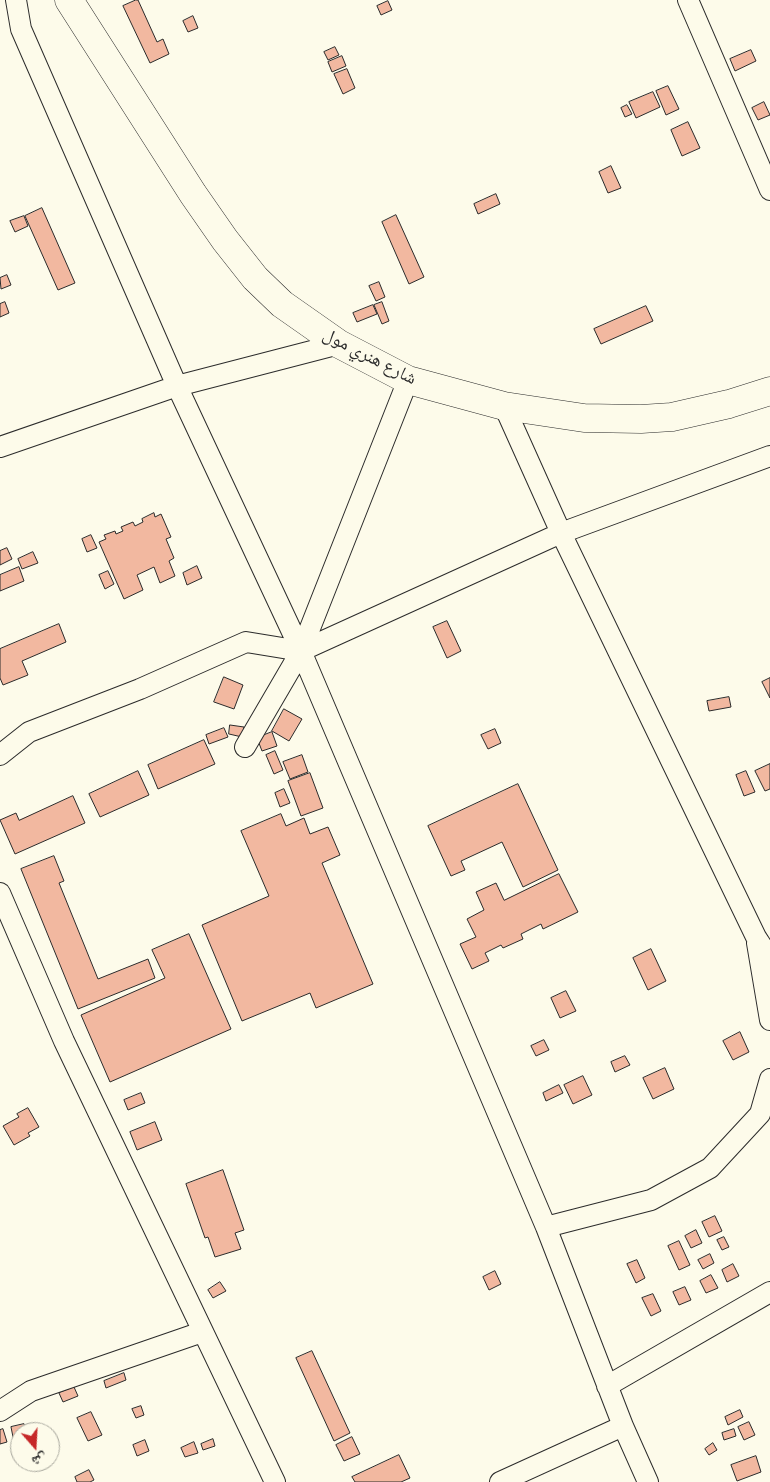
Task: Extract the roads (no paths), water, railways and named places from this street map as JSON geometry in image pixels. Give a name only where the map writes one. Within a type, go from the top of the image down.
[{"type":"highway","name":"شارع هنري مول","points":[[69,0],[224,240],[255,278],[282,304],[339,344],[408,380],[504,406],[584,418],[641,419],[672,417],[730,404],[770,391]]},
{"type":"street","points":[[16,0],[21,30],[177,386],[301,651],[546,1227],[607,1386],[648,1482]]},
{"type":"street","points":[[688,0],[770,190]]},
{"type":"street","points":[[0,447],[177,386],[339,344]]},
{"type":"street","points":[[246,746],[301,651],[408,380]]},
{"type":"street","points":[[504,406],[560,533],[756,936],[770,959]]},
{"type":"street","points":[[0,755],[29,732],[140,689],[246,642],[301,651],[560,533],[770,456]]},
{"type":"street","points":[[0,892],[64,1041],[275,1482]]},
{"type":"street","points":[[756,936],[770,1020]]},
{"type":"street","points":[[546,1227],[651,1200],[710,1168],[760,1114],[770,1080]]},
{"type":"street","points":[[607,1386],[770,1292]]},
{"type":"street","points":[[0,1410],[31,1392],[202,1332]]},
{"type":"street","points":[[500,1482],[623,1426]]}]
